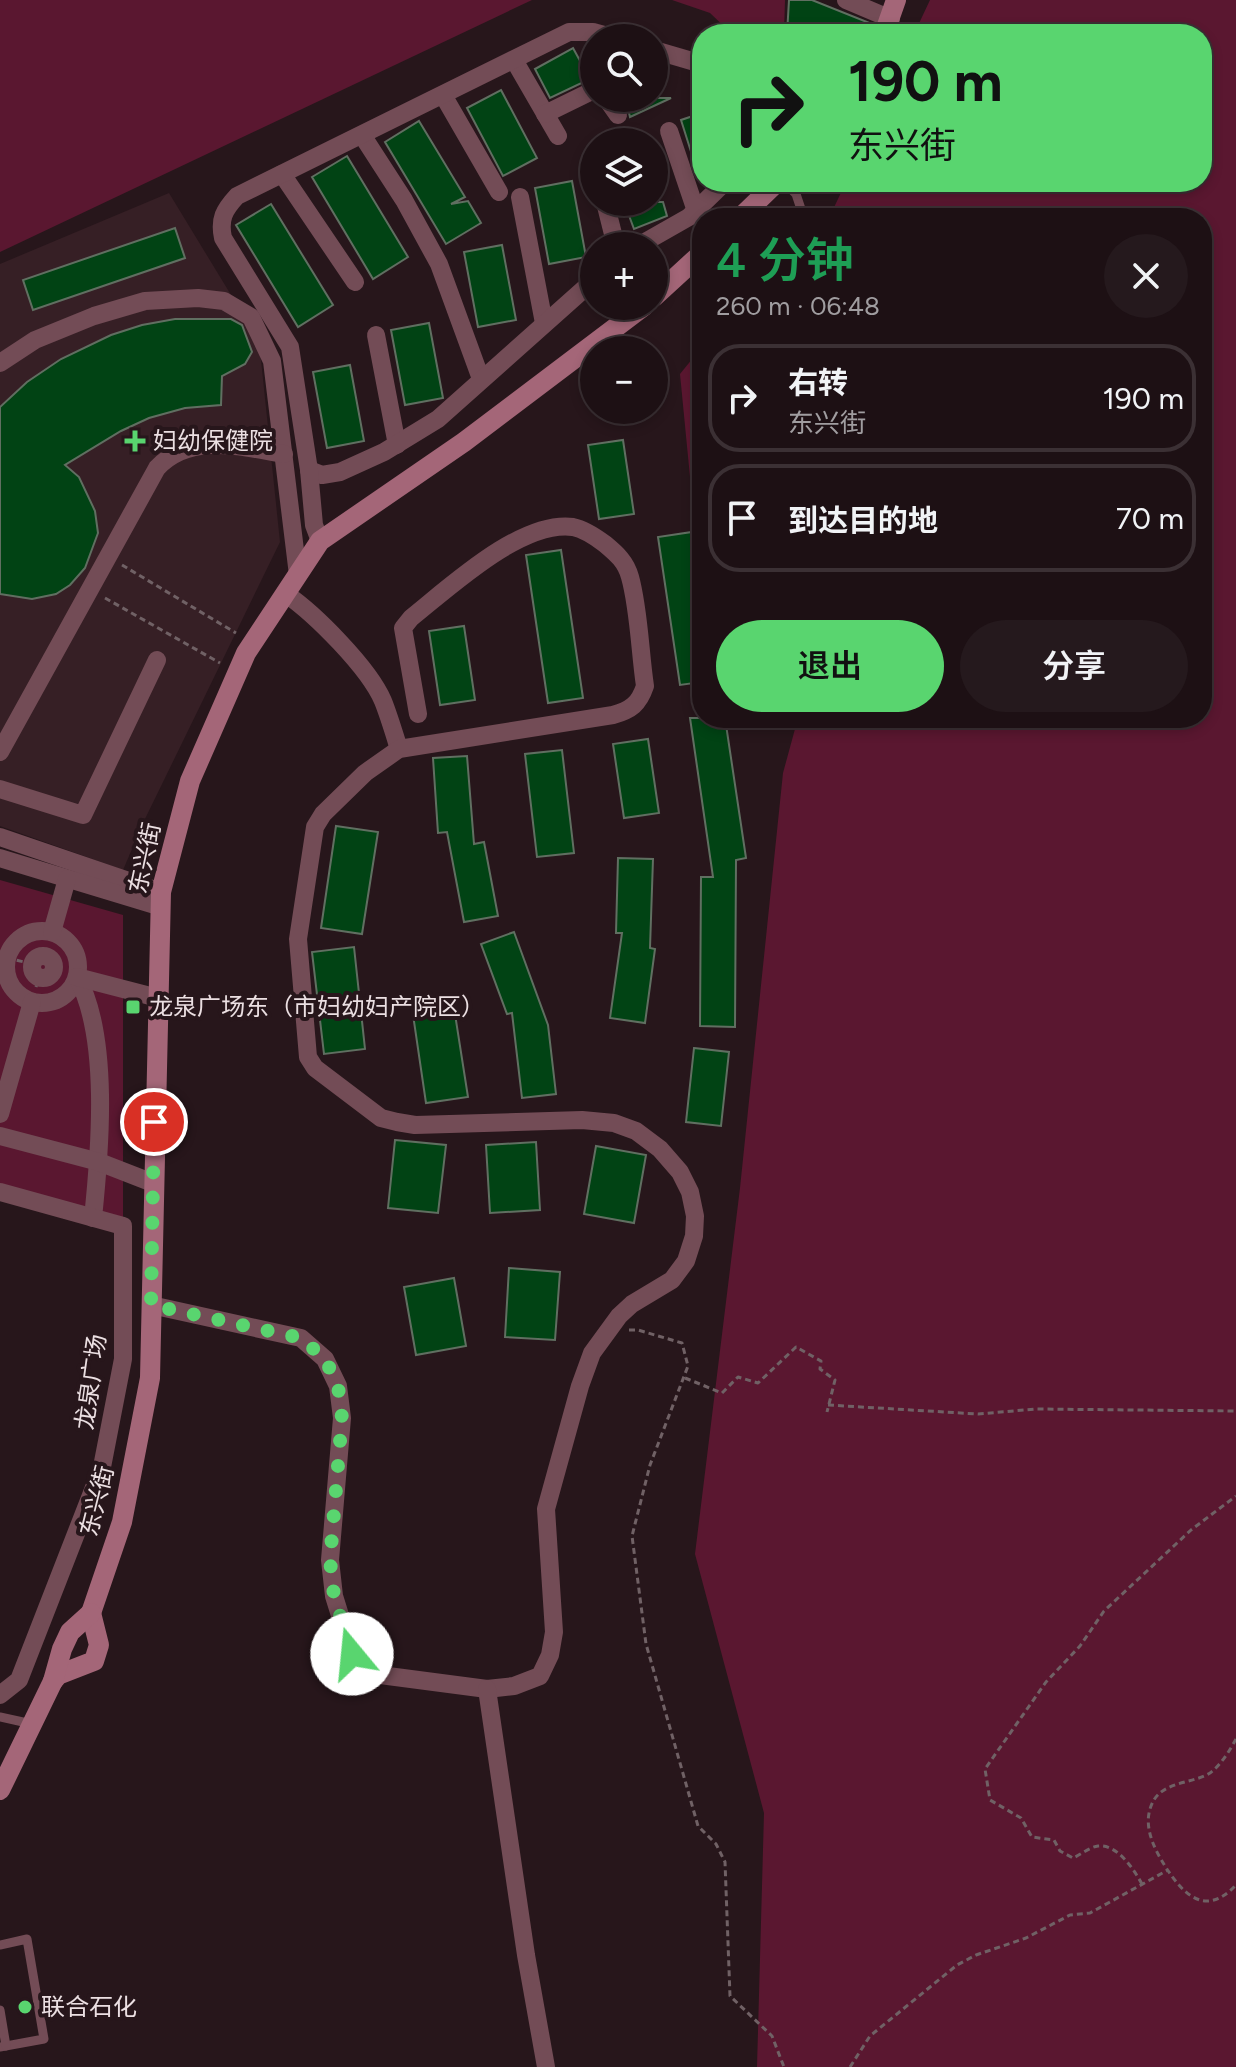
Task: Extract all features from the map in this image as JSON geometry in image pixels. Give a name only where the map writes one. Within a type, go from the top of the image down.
[{"type":"street","points":[[846,0],[890,18]]},
{"type":"street","points":[[320,541],[314,525],[290,347],[223,238],[220,224],[225,209],[237,196],[569,32],[580,32]]},
{"type":"street","points":[[668,54],[692,61]]},
{"type":"street","points":[[514,60],[558,136]]},
{"type":"street","points":[[443,95],[499,192]]},
{"type":"street","points":[[545,114],[580,97]]},
{"type":"street","points":[[669,131],[695,208]]},
{"type":"street","points":[[362,135],[404,200],[439,264],[481,379]]},
{"type":"street","points":[[282,174],[355,282]]},
{"type":"street","points":[[699,208],[715,192]]},
{"type":"street","points":[[750,208],[767,192]]},
{"type":"street","points":[[520,197],[544,323]]},
{"type":"street","points":[[661,232],[692,213]]},
{"type":"street","points":[[668,284],[692,262]]},
{"type":"street","points":[[309,470],[322,475],[340,472],[397,445],[438,419],[580,292]]},
{"type":"street","points":[[0,363],[35,340],[94,316],[145,301],[198,298],[224,301],[251,317],[272,361],[298,575]]},
{"type":"street","name":"东兴街","points":[[91,1613],[122,1522],[150,1378],[161,900],[190,781],[253,643],[320,541],[464,442],[625,320]]},
{"type":"street","points":[[376,335],[397,445]]},
{"type":"street","points":[[0,752],[157,468],[167,456],[181,449],[221,444],[284,454]]},
{"type":"street","points":[[151,1305],[301,1338],[325,1359],[338,1386],[342,1418],[330,1560],[334,1596],[352,1654],[365,1673],[487,1689],[514,1686],[540,1676],[550,1655],[554,1632],[546,1509],[580,1386],[592,1353],[619,1316],[632,1304],[672,1280],[686,1261],[694,1236],[695,1216],[690,1192],[680,1172],[660,1149],[636,1131],[614,1123],[582,1120],[415,1125],[381,1118],[315,1068],[308,1057],[298,939],[315,827],[323,814],[365,773],[399,749],[613,715],[627,711],[640,701],[645,686],[630,577],[622,558],[598,538],[573,527],[523,536],[490,556],[411,618],[403,628],[418,714]]},
{"type":"street","points":[[286,594],[325,629],[361,668],[382,698],[399,749]]},
{"type":"street","points":[[0,789],[83,815],[157,660]]},
{"type":"street","points":[[0,837],[161,900]]},
{"type":"street","points":[[0,858],[67,879],[161,900]]},
{"type":"street","points":[[52,932],[67,879]]},
{"type":"street","points":[[40,930],[52,932],[68,942],[74,951],[78,961],[77,977],[61,998],[51,1002],[32,1002],[8,982],[4,963],[21,937],[40,930]]},
{"type":"street","points":[[77,977],[158,998]]},
{"type":"street","points":[[77,977],[86,993],[95,1042],[100,1114],[93,1218]]},
{"type":"street","points":[[0,1114],[32,1002]]},
{"type":"street","points":[[0,1136],[99,1162],[153,1183]]},
{"type":"street","name":"龙泉广场","points":[[0,1192],[123,1226],[123,1359],[104,1459],[19,1680],[0,1695]]},
{"type":"street","points":[[104,1459],[133,1465]]},
{"type":"street","points":[[0,1790],[53,1681],[70,1632],[91,1613],[99,1645],[94,1661],[58,1675],[53,1681]]},
{"type":"street","points":[[487,1689],[526,1955],[546,2067]]},
{"type":"lane","points":[[0,1717],[32,1724]]},
{"type":"lane","points":[[0,1945],[27,1939],[44,2039],[3,2046],[0,2010]]},
{"type":"path","points":[[108,557],[253,643]]},
{"type":"path","points":[[89,590],[238,672]]},
{"type":"path","points":[[4,963],[33,964]]},
{"type":"path","points":[[620,1330],[638,1330],[682,1343],[688,1366],[650,1465],[632,1536],[646,1644],[698,1826],[716,1844],[725,1862],[730,1996],[772,2036],[784,2067]]},
{"type":"path","points":[[685,1378],[722,1393],[738,1377],[758,1383],[796,1347],[821,1361],[820,1369],[835,1380],[827,1412]]},
{"type":"path","points":[[828,1405],[978,1414],[1036,1409],[1236,1411]]},
{"type":"path","points":[[1142,1884],[1130,1865],[1107,1848],[1098,1846],[1073,1858],[1060,1851],[1054,1840],[1032,1837],[1021,1818],[990,1800],[985,1769],[1046,1682],[1080,1646],[1104,1611],[1167,1551],[1236,1496]]},
{"type":"path","points":[[1236,1739],[1210,1773],[1184,1780],[1161,1792],[1150,1807],[1148,1826],[1152,1843],[1180,1889],[1196,1900],[1215,1901],[1227,1895],[1236,1885]]},
{"type":"path","points":[[850,2067],[870,2036],[957,1965],[1026,1938],[1070,1915],[1090,1913],[1168,1870]]},
{"type":"shaded area","points":[[0,0],[532,0],[0,252]]},
{"type":"shaded area","points":[[672,0],[785,0],[784,24],[722,24],[710,13]]},
{"type":"shaded area","points":[[930,0],[1236,0],[1236,2067],[757,2067],[764,1813],[695,1554],[740,1188],[783,773],[795,728],[1212,728],[1212,208],[834,208],[841,192],[1212,192],[1212,24],[919,24]]},
{"type":"shaded area","name":"妇幼保健院","points":[[169,193],[259,341],[280,542],[123,870],[0,826],[0,264]]},
{"type":"shaded area","points":[[692,359],[692,478],[690,477],[680,374]]},
{"type":"shaded area","points":[[0,880],[123,915],[123,1226],[0,1192]]},
{"type":"building","points":[[789,0],[812,0],[872,24],[788,24]]},
{"type":"building","points":[[573,48],[580,61],[580,84],[550,98],[535,69]]},
{"type":"building","points":[[501,90],[537,158],[503,176],[467,108]]},
{"type":"building","points":[[692,116],[692,155],[681,120]]},
{"type":"building","points":[[419,121],[465,197],[451,204],[468,201],[481,223],[446,244],[385,142]]},
{"type":"building","points":[[347,156],[408,257],[373,279],[312,177]]},
{"type":"building","points":[[572,181],[581,232],[580,258],[549,264],[535,188]]},
{"type":"building","points":[[271,204],[333,305],[298,327],[236,225]]},
{"type":"building","points":[[629,216],[667,216],[634,229]]},
{"type":"building","points":[[175,228],[185,258],[33,310],[23,280]]},
{"type":"building","points":[[502,245],[516,320],[478,327],[464,252]]},
{"type":"building","points":[[175,319],[231,319],[242,325],[252,352],[245,364],[222,376],[221,405],[185,408],[149,418],[65,465],[79,477],[95,511],[98,533],[85,568],[70,585],[56,594],[32,599],[0,594],[0,407],[27,382],[61,359],[111,335]]},
{"type":"building","points":[[429,323],[443,398],[405,405],[391,330]]},
{"type":"building","points":[[350,365],[364,441],[327,448],[313,372]]},
{"type":"building","points":[[623,440],[634,514],[599,519],[588,445]]},
{"type":"building","points":[[692,532],[692,683],[680,685],[658,537]]},
{"type":"building","points":[[561,550],[583,698],[548,703],[526,555]]},
{"type":"building","points":[[464,626],[475,700],[440,705],[429,631]]},
{"type":"building","points":[[690,718],[692,728],[726,728],[746,858],[736,860],[735,1027],[700,1026],[701,877],[713,877]]},
{"type":"building","points":[[648,739],[659,813],[624,818],[613,744]]},
{"type":"building","points":[[562,750],[574,853],[537,857],[525,754]]},
{"type":"building","points":[[467,756],[474,844],[484,842],[498,916],[464,922],[447,832],[438,833],[433,758]]},
{"type":"building","points":[[336,826],[378,832],[362,934],[321,928]]},
{"type":"building","points":[[618,858],[653,859],[650,948],[655,949],[645,1023],[610,1018],[622,933],[616,933]]},
{"type":"building","points":[[514,932],[548,1025],[556,1094],[522,1098],[512,1013],[507,1014],[481,944]]},
{"type":"building","points":[[354,947],[365,1049],[324,1054],[312,952]]},
{"type":"building","points":[[452,995],[468,1097],[426,1103],[411,1001]]},
{"type":"building","points":[[694,1048],[729,1052],[721,1126],[686,1122]]},
{"type":"building","points":[[395,1140],[446,1145],[438,1213],[388,1208]]},
{"type":"building","points":[[536,1142],[540,1210],[490,1213],[486,1145]]},
{"type":"building","points":[[596,1146],[646,1155],[634,1223],[584,1214]]},
{"type":"building","points":[[509,1268],[560,1272],[555,1340],[505,1337]]},
{"type":"building","points":[[454,1278],[466,1346],[416,1355],[404,1287]]},
{"type":"place","name":"妇幼保健院","points":[[135,441]]},
{"type":"place","name":"龙泉广场东（市妇幼妇产院区）","points":[[133,1007]]},
{"type":"place","name":"联合石化","points":[[25,2007]]},
{"type":"route","points":[[154,1122],[151,1305],[301,1338],[325,1359],[338,1386],[342,1418],[330,1560],[334,1596],[352,1654]]}]
